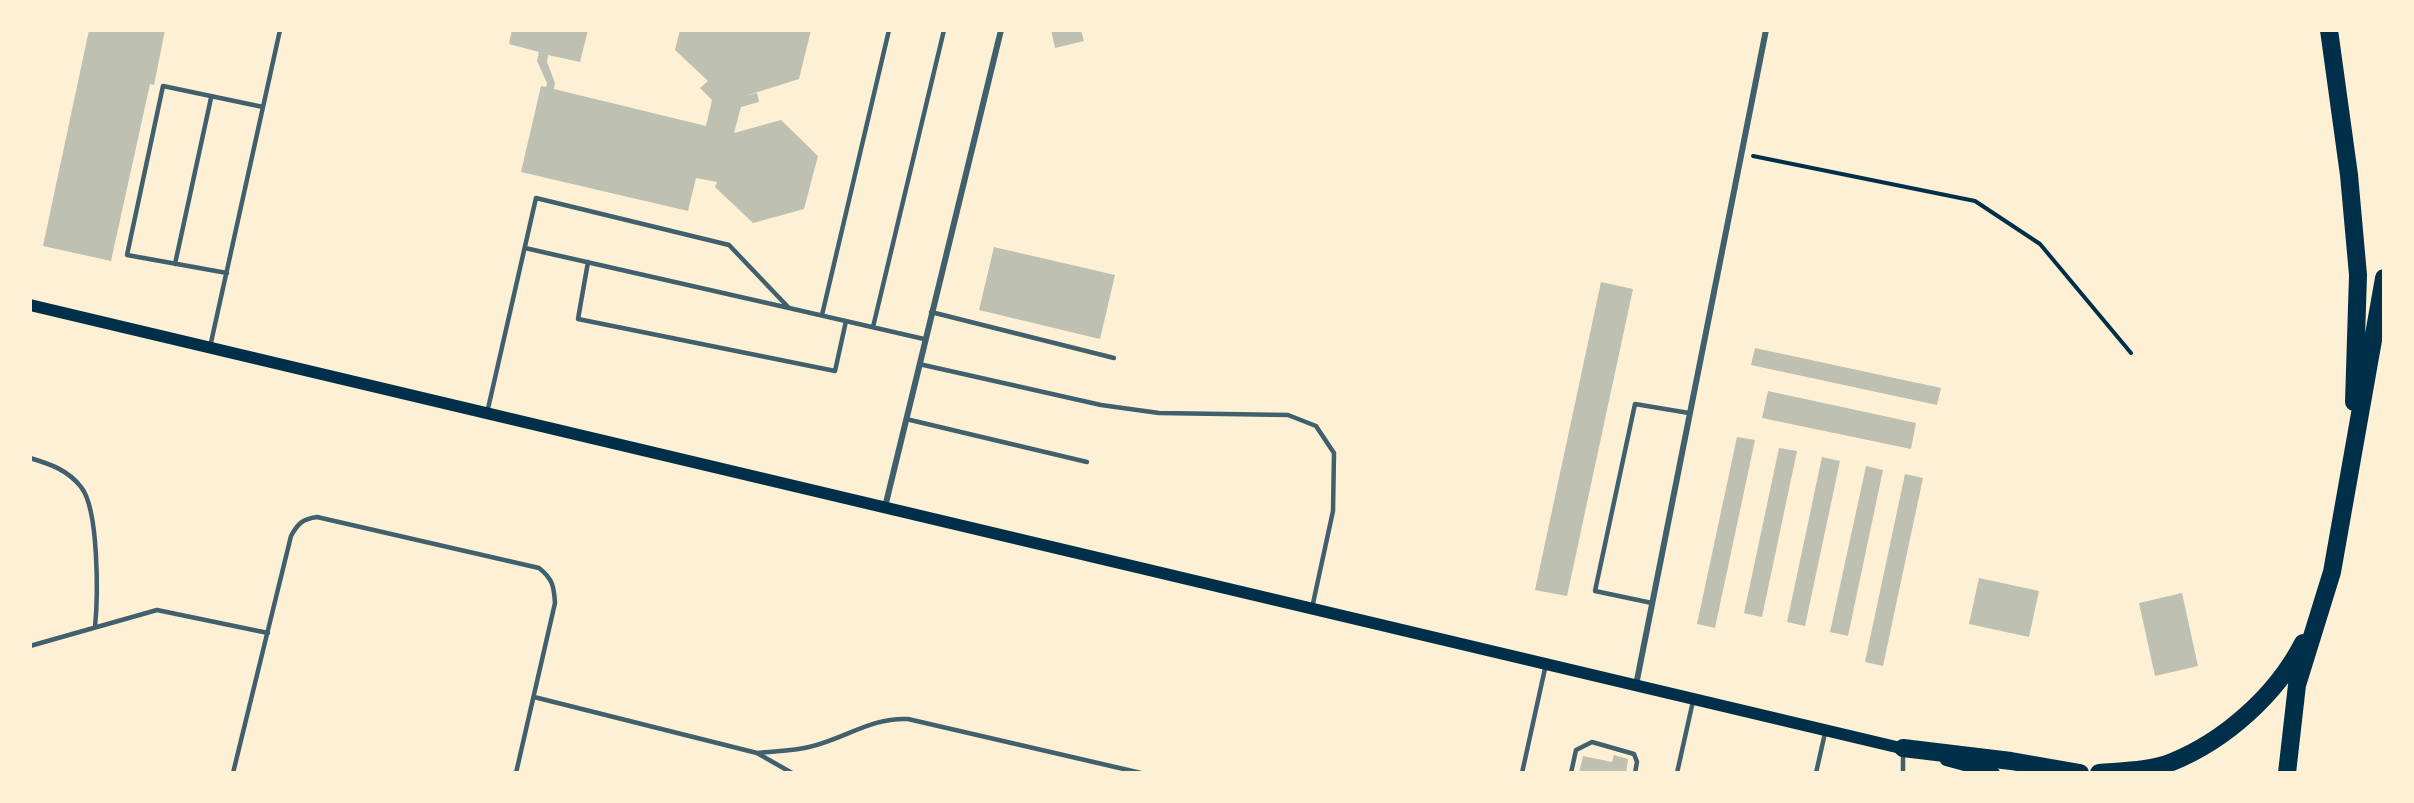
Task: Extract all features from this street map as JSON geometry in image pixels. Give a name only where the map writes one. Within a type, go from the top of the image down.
[{"type":"highway","points":[[2329,30],[2349,175],[2358,275],[2350,464]]},
{"type":"highway","points":[[2287,773],[2297,685],[2332,572],[2384,278]]},
{"type":"highway","points":[[2099,773],[2171,763],[2235,723],[2271,691],[2286,671],[2324,601]]},
{"type":"highway","points":[[1903,748],[2011,760],[2080,773]]},
{"type":"main road","points":[[30,305],[1903,748],[1973,770],[1994,773]]},
{"type":"street","points":[[885,507],[924,339],[1001,30]]},
{"type":"street","points":[[1636,685],[1766,30]]},
{"type":"lane","points":[[210,348],[280,30]]},
{"type":"lane","points":[[822,315],[889,30]]},
{"type":"lane","points":[[873,327],[944,30]]},
{"type":"lane","points":[[227,273],[127,255],[163,86],[211,98],[263,106]]},
{"type":"lane","points":[[176,264],[211,98]]},
{"type":"lane","points":[[487,413],[536,198],[729,245],[789,308]]},
{"type":"lane","points":[[525,248],[924,339]]},
{"type":"lane","points":[[588,262],[578,319],[835,371],[846,321]]},
{"type":"lane","points":[[931,312],[1114,358]]},
{"type":"lane","points":[[918,364],[1101,405],[1159,413],[1288,415],[1316,426],[1334,453],[1333,511],[1312,608]]},
{"type":"lane","points":[[1652,603],[1595,591],[1635,404],[1689,413]]},
{"type":"lane","points":[[906,418],[1087,462]]},
{"type":"lane","points":[[30,458],[53,464],[83,488],[89,508],[99,577],[95,627]]},
{"type":"lane","points":[[233,773],[291,536],[298,524],[306,519],[317,517],[348,522],[539,568],[549,576],[554,585],[555,603],[516,773]]},
{"type":"lane","points":[[30,645],[157,610],[267,633]]},
{"type":"lane","points":[[1522,773],[1546,664]]},
{"type":"lane","points":[[534,697],[757,753],[792,773]]},
{"type":"lane","points":[[1677,773],[1694,699]]},
{"type":"lane","points":[[757,753],[808,748],[881,721],[908,719],[1141,773]]},
{"type":"lane","points":[[1816,773],[1826,730]]},
{"type":"lane","points":[[1571,773],[1576,750],[1592,742],[1627,750],[1634,754],[1637,762],[1635,773]]},
{"type":"lane","points":[[1903,748],[1904,773]]},
{"type":"path","points":[[1740,154],[1975,201],[2040,244],[2131,353]]},
{"type":"building","points":[[89,30],[165,30],[154,85],[150,84],[111,261],[43,246]]},
{"type":"building","points":[[512,30],[588,30],[580,62],[548,55],[547,62],[555,83],[554,89],[706,126],[712,100],[700,88],[708,81],[675,50],[680,30],[811,30],[799,79],[745,96],[757,93],[759,102],[741,107],[734,133],[781,120],[818,156],[804,209],[753,223],[715,187],[717,182],[696,178],[688,211],[521,172],[541,86],[546,87],[547,83],[537,61],[539,52],[509,44]]},
{"type":"building","points":[[1051,30],[1081,30],[1084,41],[1055,48]]},
{"type":"building","points":[[994,247],[1115,275],[1100,339],[979,310]]},
{"type":"building","points":[[1601,282],[1633,289],[1567,596],[1535,590]]},
{"type":"building","points":[[1755,348],[1941,388],[1937,405],[1751,365]]},
{"type":"building","points":[[1768,391],[1916,423],[1911,449],[1762,418]]},
{"type":"building","points":[[1737,437],[1755,440],[1715,628],[1697,624]]},
{"type":"building","points":[[1779,448],[1797,451],[1762,617],[1744,613]]},
{"type":"building","points":[[1822,457],[1840,461],[1805,626],[1787,622]]},
{"type":"building","points":[[1866,466],[1883,470],[1848,636],[1830,632]]},
{"type":"building","points":[[1905,474],[1923,478],[1883,666],[1865,662]]},
{"type":"building","points":[[1979,578],[2039,591],[2029,637],[1969,624]]},
{"type":"building","points":[[2182,593],[2198,666],[2155,676],[2139,603]]},
{"type":"building","points":[[1614,755],[1628,759],[1626,773],[1579,773],[1583,756],[1612,762]]}]
